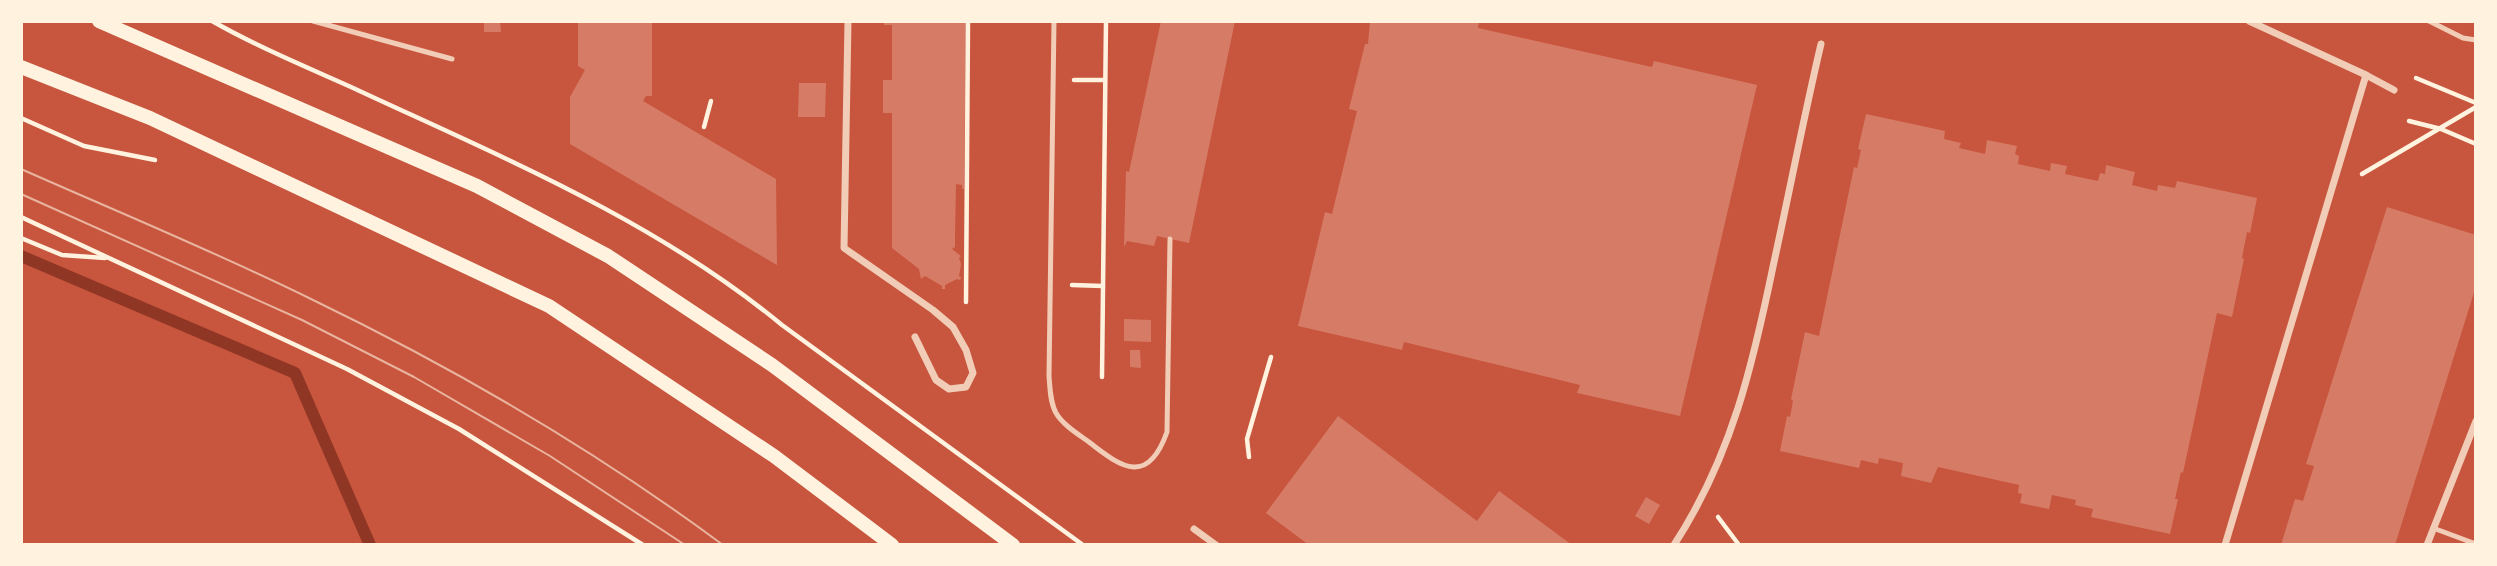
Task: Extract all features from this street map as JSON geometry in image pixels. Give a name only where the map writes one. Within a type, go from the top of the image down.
[{"type":"main road","points":[[99,21],[477,186],[608,256],[772,365],[1013,545]]},
{"type":"main road","points":[[21,66],[150,118],[549,306],[774,456],[892,545]]},
{"type":"street","points":[[848,21],[844,248],[953,327],[966,350],[973,373],[966,387],[950,389],[936,380],[915,337]]},
{"type":"street","points":[[2249,21],[2394,90]]},
{"type":"street","points":[[1674,545],[1690,521],[1717,467],[1735,422],[1757,344],[1821,44]]},
{"type":"street","points":[[2225,545],[2366,75]]},
{"type":"street","points":[[2427,545],[2476,421]]},
{"type":"street","points":[[1194,529],[1216,545]]},
{"type":"lane","points":[[313,21],[452,59]]},
{"type":"lane","points":[[1054,21],[1049,376],[1051,402],[1063,422],[1119,464],[1128,467],[1146,464],[1159,451],[1168,422],[1170,239]]},
{"type":"lane","points":[[2429,21],[2463,38],[2476,40]]},
{"type":"lane","points":[[2433,528],[2476,544]]},
{"type":"path","points":[[965,302],[968,21]]},
{"type":"path","points":[[1102,377],[1106,21]]},
{"type":"path","points":[[2394,90],[2402,72],[2476,105]]},
{"type":"path","points":[[1054,80],[1105,80]]},
{"type":"path","points":[[704,127],[711,101]]},
{"type":"path","points":[[2361,175],[2441,129],[2476,105]]},
{"type":"path","points":[[21,118],[84,146],[155,160]]},
{"type":"path","points":[[2409,121],[2441,129],[2476,144]]},
{"type":"path","points":[[21,216],[347,369],[459,429],[643,545]]},
{"type":"path","points":[[21,237],[62,255],[106,258]]},
{"type":"path","points":[[1051,285],[1103,286]]},
{"type":"path","points":[[1248,457],[1247,439],[1271,357]]},
{"type":"path","points":[[1718,517],[1739,545]]},
{"type":"building","points":[[484,21],[500,21],[501,32],[484,32]]},
{"type":"building","points":[[578,21],[652,21],[652,96],[646,96],[643,101],[776,179],[777,265],[570,144],[570,97],[585,70],[578,66]]},
{"type":"building","points":[[884,21],[966,21],[964,189],[962,185],[956,184],[955,247],[952,249],[961,256],[961,277],[960,280],[945,285],[945,289],[925,276],[921,279],[919,269],[892,248],[892,113],[883,113],[883,80],[892,80],[892,25],[884,25]]},
{"type":"building","points":[[1161,21],[1235,21],[1189,243],[1157,236],[1154,246],[1127,241],[1124,247],[1126,171],[1129,172]]},
{"type":"building","points":[[1370,21],[1479,21],[1478,28],[1652,67],[1654,61],[1757,85],[1680,416],[1577,393],[1580,385],[1404,342],[1402,350],[1298,326],[1325,212],[1332,214],[1357,111],[1349,109],[1365,44],[1368,44]]},
{"type":"building","points":[[799,83],[826,83],[825,117],[798,117]]},
{"type":"building","points":[[1866,114],[1945,131],[1944,139],[1961,143],[1959,148],[1985,154],[1987,140],[2017,146],[2015,154],[2019,156],[2018,164],[2050,171],[2051,163],[2067,166],[2065,174],[2098,181],[2100,173],[2105,174],[2106,165],[2135,172],[2132,185],[2157,191],[2158,185],[2175,188],[2177,181],[2257,198],[2250,233],[2247,232],[2232,317],[2217,313],[2175,499],[2178,499],[2170,534],[2091,517],[2093,509],[2075,505],[2076,500],[2052,495],[2049,509],[2020,503],[2022,494],[2018,493],[2019,485],[1938,467],[1931,483],[1901,476],[1903,463],[1879,458],[1878,464],[1861,460],[1859,468],[1780,451],[1787,416],[1790,417],[1793,401],[1791,399],[1805,332],[1819,336],[1854,167],[1857,168],[1861,150],[1858,149]]},
{"type":"building","points":[[2387,207],[2476,235],[2476,286],[2395,545],[2281,545],[2295,499],[2303,501],[2314,466],[2306,464]]},
{"type":"building","points":[[1124,319],[1151,320],[1151,342],[1124,341]]},
{"type":"building","points":[[1130,350],[1140,350],[1141,368],[1130,367]]},
{"type":"building","points":[[1338,416],[1477,521],[1499,491],[1572,545],[1309,545],[1266,513]]},
{"type":"building","points":[[1646,497],[1660,505],[1649,524],[1635,516]]},
{"type":"waterway","points":[[21,256],[295,373],[370,545]]},
{"type":"tram line","points":[[21,169],[239,265],[418,353],[523,412],[625,476],[723,545]]},
{"type":"tram line","points":[[21,194],[302,320],[414,377],[550,456],[685,545]]}]
